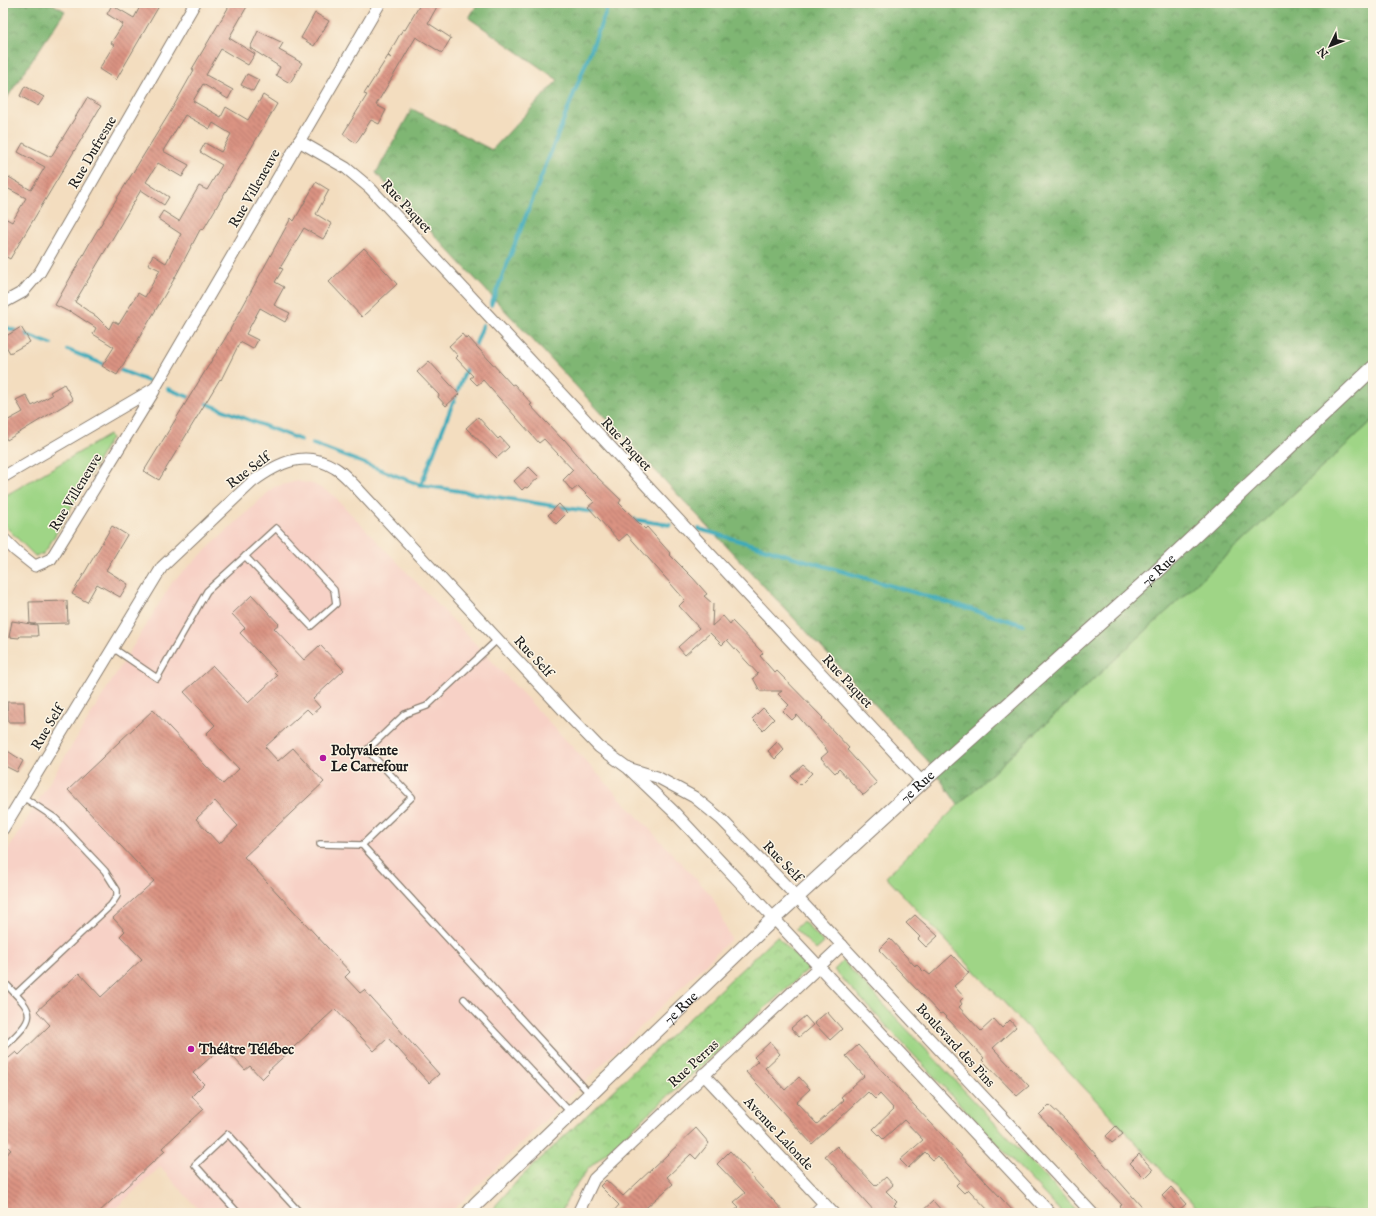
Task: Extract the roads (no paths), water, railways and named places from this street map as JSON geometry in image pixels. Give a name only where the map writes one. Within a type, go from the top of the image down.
[{"type":"street","name":"Rue Dufresne","points":[[3,303],[23,292],[40,272],[195,3]]},
{"type":"street","name":"Rue Villeneuve","points":[[3,538],[16,551],[35,566],[51,559],[156,388],[380,3]]},
{"type":"street","name":"Rue Paquet","points":[[299,141],[346,168],[370,188],[922,782]]},
{"type":"street","name":"7e Rue","points":[[469,1213],[476,1204],[773,919],[922,782],[1151,577],[1373,368]]},
{"type":"street","name":"Rue Villeneuve","points":[[3,477],[156,388]]},
{"type":"street","name":"Rue Self","points":[[3,829],[162,567],[252,482],[284,462],[305,458],[336,468],[354,485],[599,747],[628,768],[673,812],[773,919]]},
{"type":"street","name":"Rue Self","points":[[628,768],[657,777],[694,797],[721,819],[797,897]]},
{"type":"street","name":"Boulevard des Pins","points":[[797,897],[1092,1213]]},
{"type":"street","points":[[773,919],[1050,1213]]},
{"type":"street","name":"Rue Perras","points":[[578,1213],[594,1178],[842,945]]},
{"type":"street","name":"Avenue Lalonde","points":[[703,1074],[832,1213]]},
{"type":"street","points":[[815,1213],[824,1204]]},
{"type":"lane","points":[[113,648],[158,678],[207,591],[245,556],[276,528],[334,590],[336,604],[311,626],[245,556]]},
{"type":"lane","points":[[320,844],[362,845],[412,797],[367,750],[405,714],[427,706],[498,640]]},
{"type":"lane","points":[[16,994],[111,905],[117,896],[117,890],[105,871],[55,818],[22,797]]},
{"type":"lane","points":[[362,845],[590,1094]]},
{"type":"lane","points":[[3,981],[25,1004],[30,1014],[29,1021],[22,1030],[3,1048]]},
{"type":"lane","points":[[464,999],[571,1113]]},
{"type":"lane","points":[[238,1213],[195,1165],[228,1134],[300,1213]]},
{"type":"waterway","points":[[491,305],[609,4]]},
{"type":"waterway","points":[[474,349],[483,325]]},
{"type":"waterway","points":[[3,326],[51,344]]},
{"type":"waterway","points":[[68,350],[108,366]]},
{"type":"waterway","points":[[421,485],[468,364]]},
{"type":"waterway","points":[[115,368],[148,381]]},
{"type":"waterway","points":[[168,389],[194,399]]},
{"type":"waterway","points":[[200,401],[301,440]]},
{"type":"waterway","points":[[313,444],[421,485],[599,513]]},
{"type":"waterway","points":[[631,519],[670,525]]},
{"type":"waterway","points":[[699,529],[1024,625]]},
{"type":"place","name":"Polyvalente Le Carrefour","points":[[323,758]]},
{"type":"place","name":"Théâtre Télébec","points":[[191,1049]]}]
